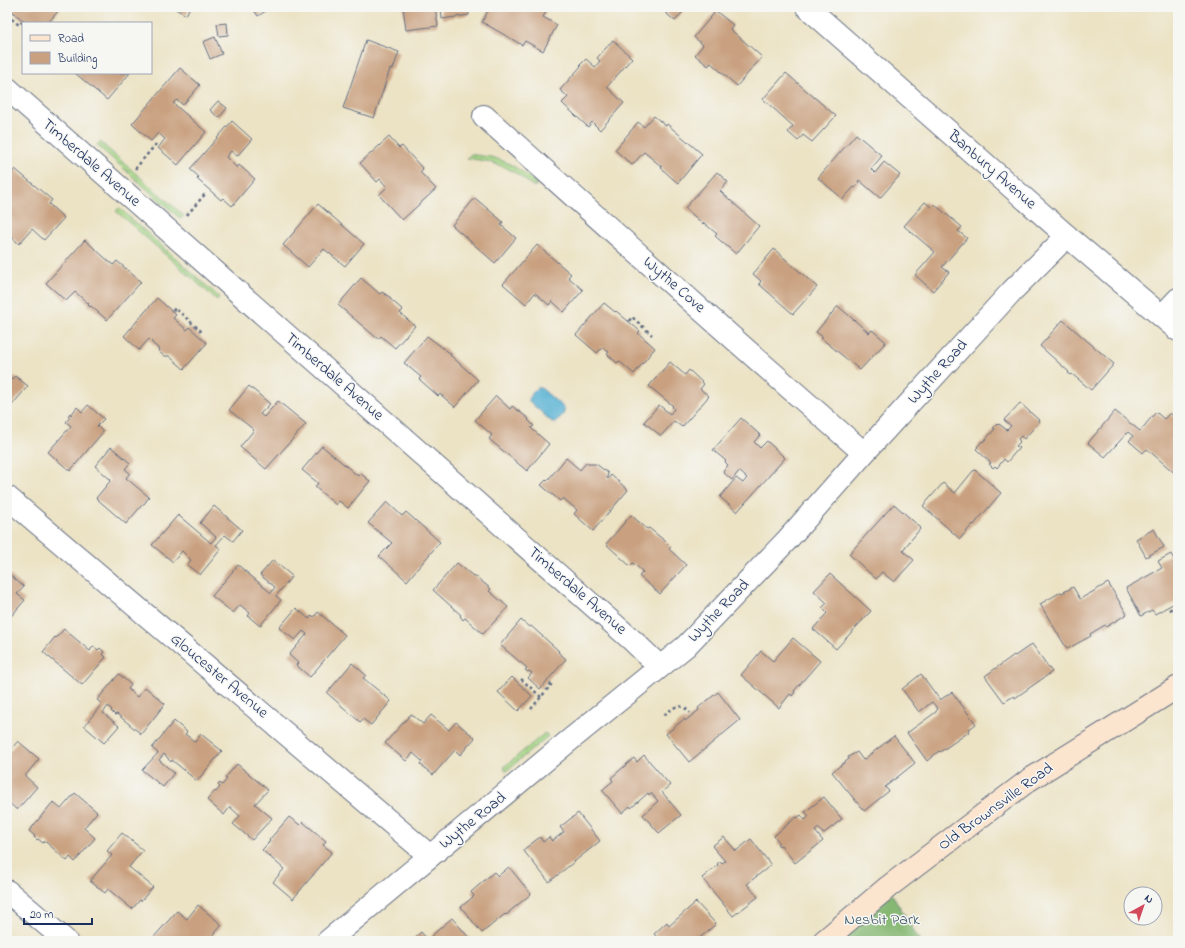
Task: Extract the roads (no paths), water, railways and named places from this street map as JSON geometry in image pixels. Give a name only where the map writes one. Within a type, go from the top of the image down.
[{"type":"main road","name":"Old Brownsville Road","points":[[824,941],[888,887],[1029,780],[1178,687]]},
{"type":"street","name":"Banbury Avenue","points":[[807,7],[1067,236],[1178,330]]},
{"type":"street","name":"Timberdale Avenue","points":[[7,88],[634,641],[660,667]]},
{"type":"street","name":"Wythe Cove","points":[[484,116],[757,360],[864,453]]},
{"type":"street","name":"Wythe Road","points":[[328,941],[571,739],[686,646],[788,539],[864,453],[1012,291],[1067,236]]},
{"type":"street","points":[[1162,316],[1178,299]]},
{"type":"street","name":"Gloucester Avenue","points":[[7,497],[430,856]]},
{"type":"street","points":[[7,891],[66,941]]},
{"type":"water","points":[[537,388],[541,388],[564,408],[564,413],[556,422],[552,422],[529,401],[529,397]]},
{"type":"park label","name":"Nesbit Park","points":[[882,920]]}]
